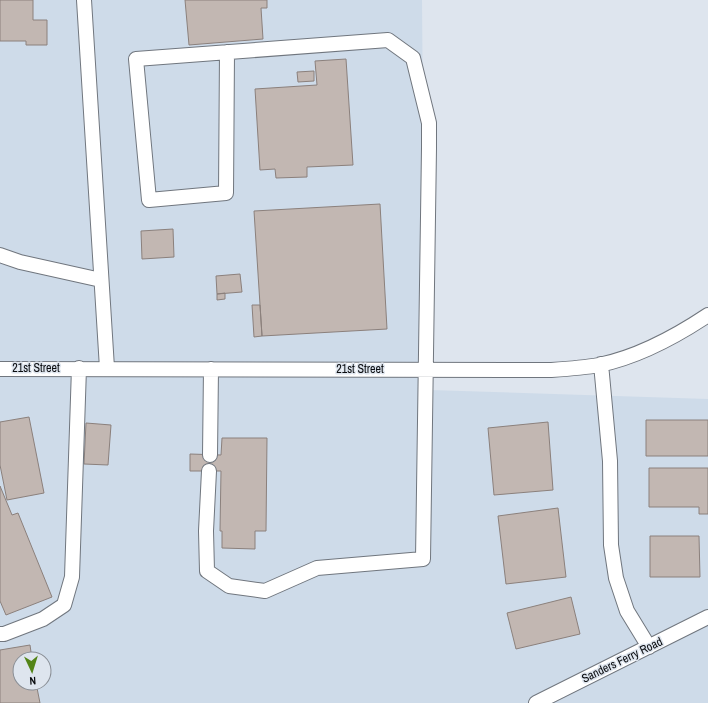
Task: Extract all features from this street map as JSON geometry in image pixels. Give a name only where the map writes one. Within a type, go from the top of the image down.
[{"type":"street","points":[[84,0],[107,368]]},
{"type":"street","points":[[209,471],[206,531],[207,571],[229,586],[265,591],[317,568],[423,559],[429,122],[413,58],[388,40],[227,52],[136,59],[149,200],[226,193],[227,52]]},
{"type":"street","points":[[0,255],[20,262],[101,280]]},
{"type":"street","name":"21st Street","points":[[0,369],[550,370],[601,364],[633,355],[694,324],[708,315]]},
{"type":"street","points":[[601,364],[610,461],[611,545],[616,578],[626,611],[649,648]]},
{"type":"street","points":[[0,634],[4,634],[43,619],[64,605],[72,577],[79,368]]},
{"type":"street","points":[[210,455],[211,369]]},
{"type":"street","name":"Sanders Ferry Road","points":[[536,703],[649,648],[708,617]]},
{"type":"shaded area","points":[[0,0],[422,0],[425,369],[430,390],[708,399],[708,703],[0,703]]},
{"type":"building","points":[[0,0],[33,0],[33,20],[47,20],[47,45],[26,45],[26,41],[0,41]]},
{"type":"building","points":[[185,0],[267,0],[267,8],[261,8],[263,39],[189,45]]},
{"type":"building","points":[[346,59],[353,165],[307,167],[307,177],[276,178],[275,169],[260,170],[255,89],[317,85],[315,61]]},
{"type":"building","points":[[314,71],[314,81],[298,82],[297,72]]},
{"type":"building","points":[[380,204],[387,329],[262,336],[254,211]]},
{"type":"building","points":[[173,229],[174,257],[142,259],[141,231]]},
{"type":"building","points":[[240,274],[242,292],[217,294],[216,276]]},
{"type":"building","points":[[225,293],[225,299],[217,300],[217,294]]},
{"type":"building","points":[[252,305],[260,305],[262,336],[254,337]]},
{"type":"building","points":[[29,417],[44,493],[7,500],[0,465],[0,422]]},
{"type":"building","points":[[646,420],[708,420],[708,456],[646,456]]},
{"type":"building","points":[[548,422],[553,490],[494,495],[488,428]]},
{"type":"building","points":[[86,423],[111,425],[108,465],[84,464]]},
{"type":"building","points":[[222,438],[267,438],[266,531],[255,531],[255,549],[222,548],[222,531],[220,531],[221,471],[190,471],[190,454],[221,455]]},
{"type":"building","points":[[649,468],[708,468],[708,514],[699,514],[699,507],[649,507]]},
{"type":"building","points":[[0,486],[12,515],[18,513],[52,597],[6,615],[0,601]]},
{"type":"building","points":[[558,508],[566,577],[506,584],[498,516]]},
{"type":"building","points":[[650,536],[699,536],[700,577],[650,577]]},
{"type":"building","points":[[571,597],[580,634],[516,649],[507,613]]},
{"type":"building","points":[[30,645],[31,651],[12,651],[12,691],[38,691],[40,703],[0,703],[0,650]]}]
